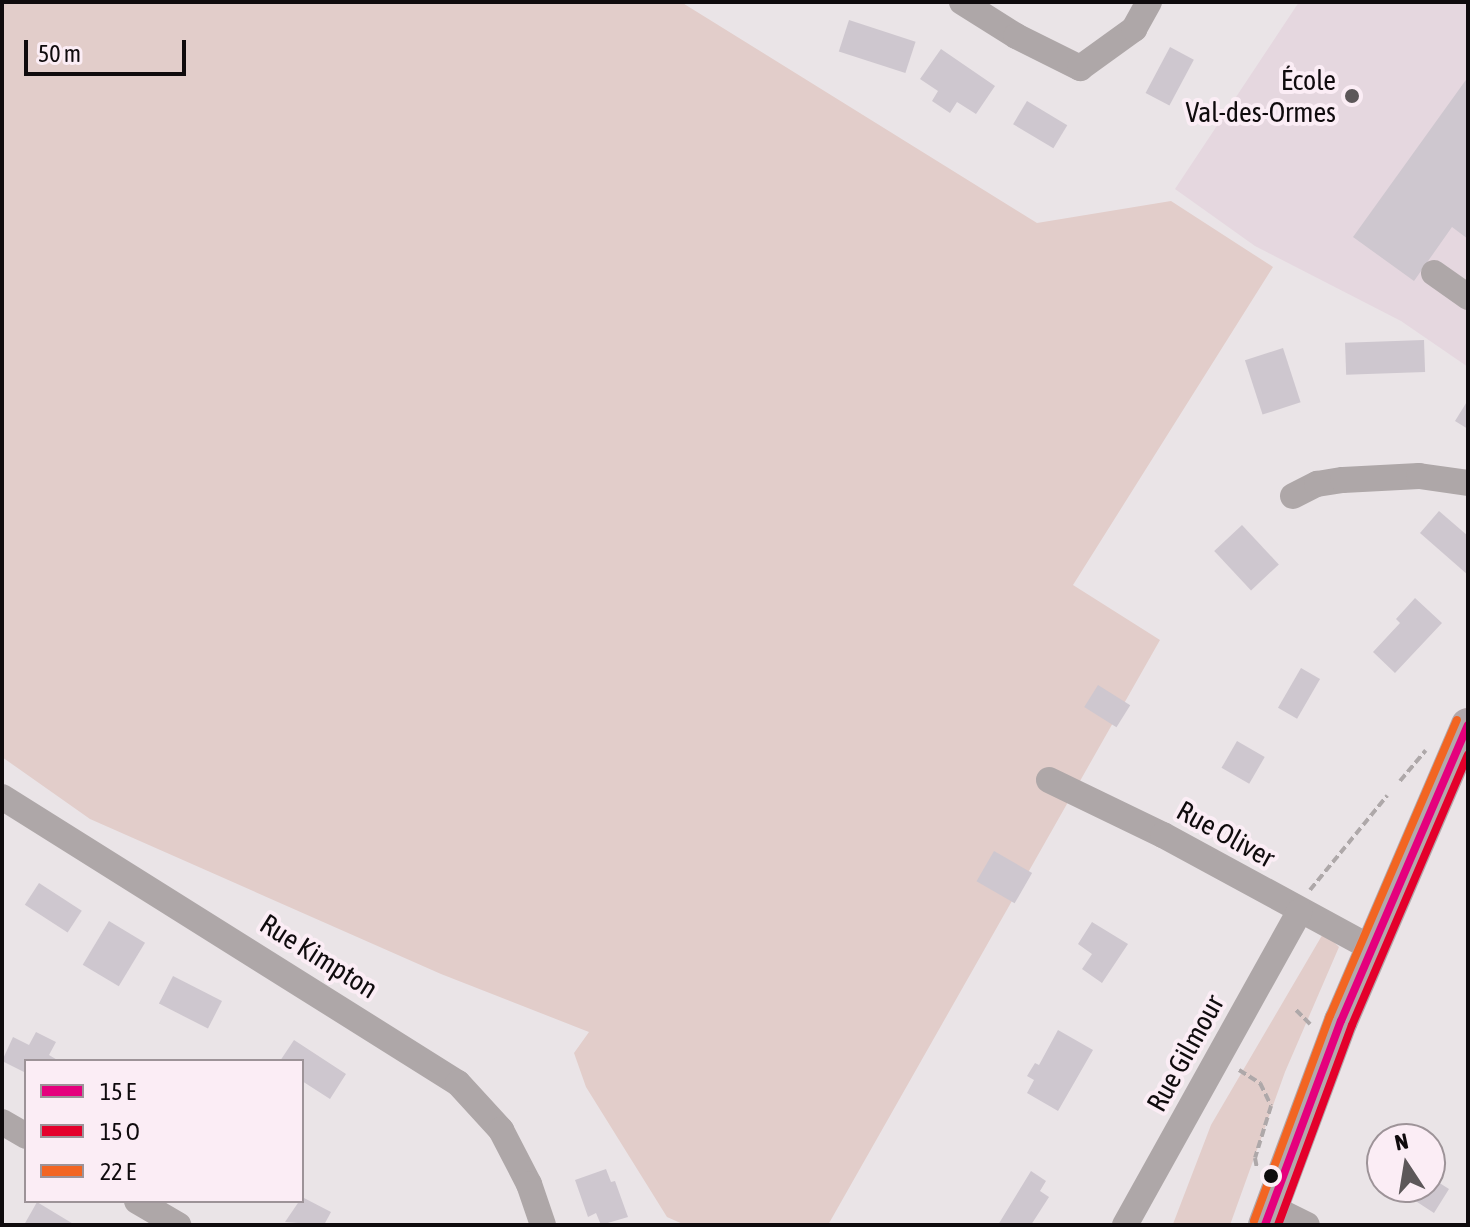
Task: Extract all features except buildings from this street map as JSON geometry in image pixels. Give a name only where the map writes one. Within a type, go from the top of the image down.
[{"type":"main road","points":[[1268,1216],[1371,948],[1468,725]]},
{"type":"street","points":[[962,2],[1016,36],[1080,68],[1134,29],[1149,2]]},
{"type":"street","points":[[1434,273],[1468,297]]},
{"type":"street","points":[[1293,496],[1317,484],[1343,480],[1419,476],[1468,483]]},
{"type":"street","name":"Rue Oliver","points":[[1049,780],[1302,905],[1371,948]]},
{"type":"street","name":"Rue Kimpton","points":[[2,797],[458,1083],[501,1130],[529,1184],[543,1225]]},
{"type":"street","name":"Rue Gilmour","points":[[1125,1225],[1302,905]]},
{"type":"street","points":[[2,1122],[24,1135]]},
{"type":"street","points":[[140,1203],[178,1225]]},
{"type":"street","points":[[1268,1216],[1307,1225]]},
{"type":"path","points":[[1400,781],[1433,744]]},
{"type":"path","points":[[1302,905],[1387,796]]},
{"type":"path","points":[[1296,1010],[1316,1033]]},
{"type":"path","points":[[1228,1063],[1260,1083],[1268,1096],[1270,1116],[1255,1158],[1257,1168],[1265,1174]]},
{"type":"shaded area","points":[[2,2],[681,2],[1037,223],[1171,201],[1273,267],[1073,585],[1160,640],[828,1225],[685,1225],[667,1217],[586,1087],[574,1053],[589,1032],[441,974],[90,819],[2,757]]},
{"type":"shaded area","name":"École Val-des-Ormes","points":[[1299,2],[1468,2],[1468,367],[1401,321],[1255,246],[1175,189]]},
{"type":"shaded area","points":[[1324,932],[1339,947],[1285,1072],[1230,1225],[1173,1224],[1211,1125]]},
{"type":"transit line","points":[[1254,1221],[1330,1016],[1457,720]]},
{"type":"transit line","points":[[1265,1225],[1341,1021],[1468,725]]},
{"type":"transit line","points":[[1278,1225],[1352,1025],[1468,755]]},
{"type":"place","name":"École Val-des-Ormes","points":[[1352,96]]}]
